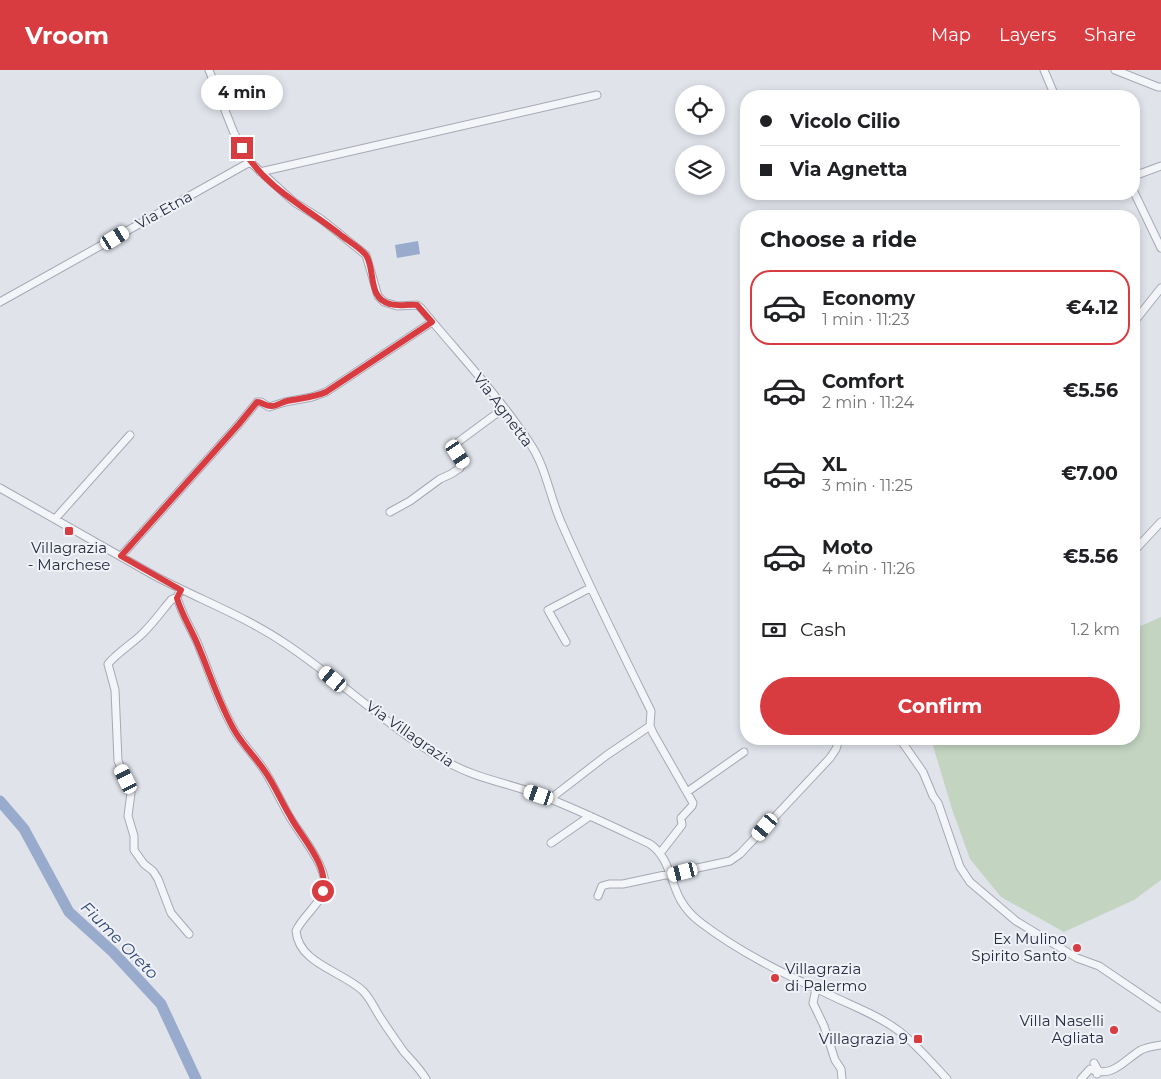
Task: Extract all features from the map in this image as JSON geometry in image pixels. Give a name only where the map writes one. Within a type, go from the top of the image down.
[{"type":"street","name":"Via Agnetta","points":[[209,70],[234,133],[250,162],[294,202],[321,219],[366,255],[375,290],[384,302],[397,306],[417,305],[504,408],[536,454],[560,519],[590,588],[650,711],[650,726],[688,792]]},
{"type":"street","points":[[1044,70],[1052,90]]},
{"type":"street","points":[[1115,70],[1135,79],[1161,87]]},
{"type":"street","points":[[260,172],[597,95]]},
{"type":"street","name":"Via Etna","points":[[0,302],[250,162]]},
{"type":"street","points":[[1140,174],[1161,166]]},
{"type":"street","points":[[1138,200],[1161,248]]},
{"type":"street","points":[[1140,314],[1161,288]]},
{"type":"street","points":[[121,556],[257,402],[269,407],[326,392],[432,322]]},
{"type":"street","points":[[390,512],[460,468],[464,462],[455,446],[504,408]]},
{"type":"street","points":[[55,519],[130,435]]},
{"type":"street","name":"Via Villagrazia","points":[[0,488],[181,590],[246,620],[283,642],[320,667],[347,691],[444,760],[465,771],[550,799],[650,844],[661,852]]},
{"type":"street","points":[[1140,545],[1161,522]]},
{"type":"street","points":[[566,642],[548,610],[590,588]]},
{"type":"street","points":[[181,590],[177,598],[171,600],[142,634],[108,664],[116,690],[118,761],[131,794],[128,816],[134,836],[134,850],[144,864],[154,871],[171,913],[189,934]]},
{"type":"street","points":[[177,598],[217,694],[236,732],[265,772],[291,818],[311,848],[321,869],[325,883],[323,891],[296,931],[296,938],[308,955],[362,990],[426,1079]]},
{"type":"street","points":[[550,799],[607,755],[650,726]]},
{"type":"street","points":[[598,896],[602,886],[609,884],[624,884],[719,865],[730,861],[740,854],[830,758],[835,745]]},
{"type":"street","points":[[904,745],[923,772],[944,820],[960,868],[970,882],[1016,921],[1077,958],[1099,966],[1161,1008]]},
{"type":"street","points":[[744,752],[688,792],[693,803],[692,806],[681,818],[682,825],[661,852],[683,904],[698,921],[770,966],[876,1017],[898,1030],[947,1079]]},
{"type":"street","points":[[551,842],[590,816]]},
{"type":"street","points":[[816,989],[813,1003],[824,1026],[835,1060],[841,1069],[842,1079]]},
{"type":"street","points":[[1081,1079],[1090,1069],[1097,1074],[1112,1073],[1144,1048],[1161,1045]]},
{"type":"street","points":[[1094,1064],[1098,1070],[1097,1074]]},
{"type":"green space","points":[[1161,617],[1161,880],[1134,900],[1064,932],[1001,897],[970,859],[952,809],[933,745],[1140,745],[1140,626]]},
{"type":"water","points":[[418,241],[420,254],[397,258],[395,245]]},
{"type":"waterway","name":"Fiume Oreto","points":[[0,801],[24,829],[69,912],[113,952],[161,1004],[196,1079]]},
{"type":"place","name":"Villagrazia - Marchese","points":[[69,531]]},
{"type":"place","name":"Ex Mulino Spirito Santo","points":[[1077,948]]},
{"type":"place","name":"Villagrazia di Palermo","points":[[775,978]]},
{"type":"place","name":"Villa Naselli Agliata","points":[[1114,1030]]},
{"type":"place","name":"Villagrazia 9","points":[[918,1039]]},
{"type":"route","points":[[242,148],[250,162],[276,187],[294,202],[321,219],[366,255],[371,271],[372,283],[378,296],[384,302],[397,306],[417,305],[432,322],[320,395],[269,407],[257,402],[121,556],[181,590],[177,598],[179,605],[197,642],[217,694],[242,742],[265,772],[291,818],[311,848],[325,883],[323,891]]}]
